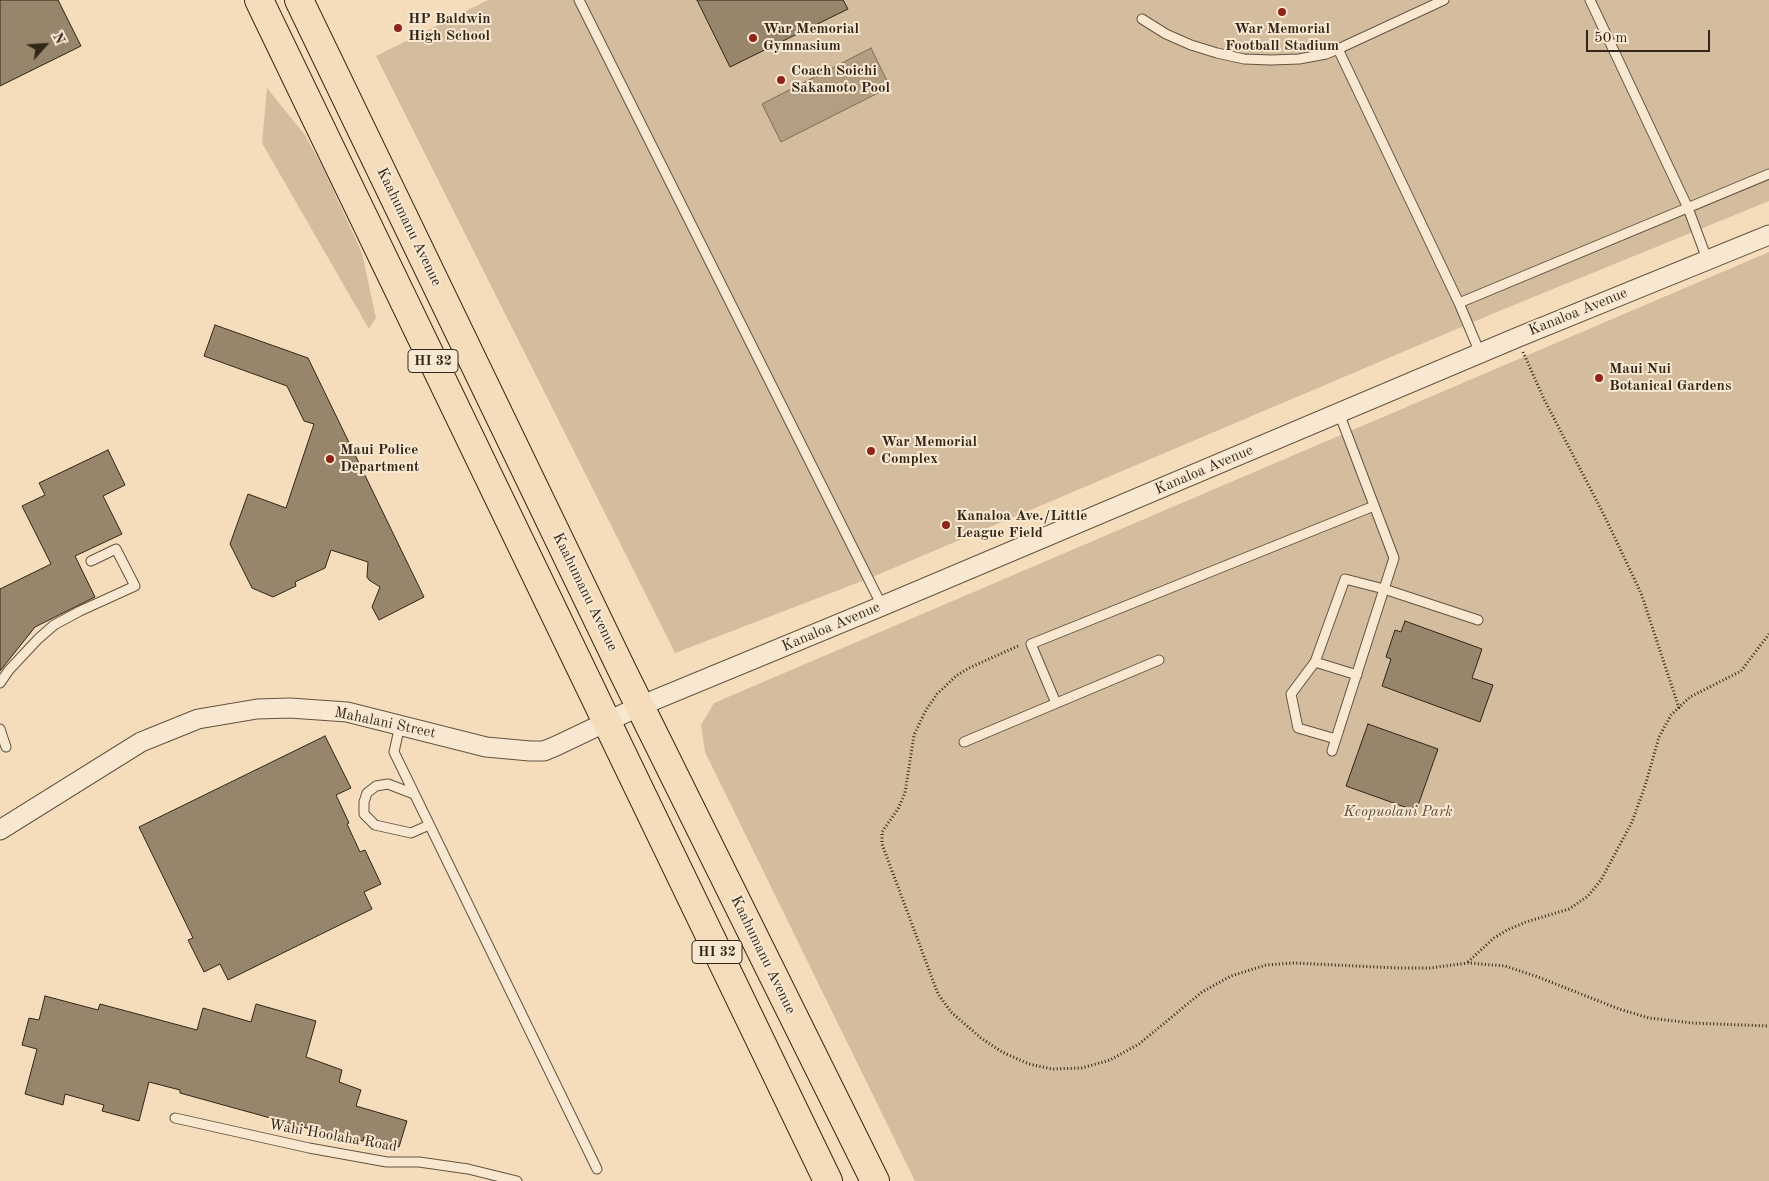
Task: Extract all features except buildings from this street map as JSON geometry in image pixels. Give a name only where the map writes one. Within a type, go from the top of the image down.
[{"type":"main road","name":"HI 32","points":[[259,0],[828,1181]]},
{"type":"main road","name":"Kaahumanu Avenue","points":[[299,0],[640,706],[875,1181]]},
{"type":"street","name":"Kanaloa Avenue","points":[[640,706],[882,606],[1480,353],[1769,235]]},
{"type":"street","name":"Mahalani Street","points":[[0,830],[140,742],[198,719],[257,709],[290,708],[347,712],[486,747],[544,751],[640,706]]},
{"type":"lane","points":[[579,0],[882,606]]},
{"type":"lane","points":[[1142,19],[1166,34],[1191,45],[1217,53],[1244,59],[1299,59],[1326,54],[1444,0]]},
{"type":"lane","points":[[1590,0],[1688,208],[1707,259]]},
{"type":"lane","points":[[1338,49],[1459,303],[1480,353]]},
{"type":"lane","points":[[1459,303],[1769,174]]},
{"type":"lane","points":[[1332,751],[1394,558],[1339,413]]},
{"type":"lane","points":[[1056,703],[1031,644],[1374,506]]},
{"type":"lane","points":[[0,682],[38,639],[54,625],[135,586],[116,549],[92,561]]},
{"type":"lane","points":[[1336,739],[1298,728],[1291,694],[1315,662],[1345,579],[1384,589],[1478,620]]},
{"type":"lane","points":[[964,742],[1158,660]]},
{"type":"lane","points":[[1315,662],[1357,675]]},
{"type":"lane","points":[[400,724],[394,752],[598,1169]]},
{"type":"lane","points":[[0,729],[6,747]]},
{"type":"lane","points":[[414,794],[388,784],[376,786],[367,793],[364,802],[364,814],[375,825],[411,833],[429,825]]},
{"type":"lane","name":"Wahi Hoolaha Road","points":[[175,1118],[309,1148],[387,1162],[419,1162],[468,1169],[517,1181]]},
{"type":"path","points":[[1516,338],[1544,399],[1604,515],[1641,592],[1679,708]]},
{"type":"path","points":[[1468,963],[1494,938],[1507,930],[1569,909],[1588,896],[1601,880],[1632,822],[1659,737],[1671,715],[1690,697],[1741,671],[1769,634]]},
{"type":"path","points":[[1018,646],[969,668],[956,676],[937,694],[926,710],[914,735],[905,793],[898,809],[882,832],[882,844],[938,994],[951,1012],[981,1038],[1002,1052],[1029,1064],[1052,1069],[1082,1068],[1110,1060],[1139,1044],[1202,992],[1231,976],[1266,965],[1294,963],[1430,968],[1468,963],[1505,966],[1648,1018],[1692,1023],[1769,1026]]},
{"type":"green space","name":"War Memorial Complex","points":[[488,0],[1769,0],[1769,201],[1504,309],[870,578],[675,653],[376,56]]},
{"type":"green space","points":[[267,88],[305,135],[323,168],[362,253],[376,318],[369,329],[262,143]]},
{"type":"green space","name":"Keopuolani Park","points":[[1769,252],[1769,1181],[915,1181],[705,752],[701,725],[714,703]]},
{"type":"shaded area","points":[[871,48],[890,87],[781,142],[762,104]]},
{"type":"place","name":"War Memorial Football Stadium","points":[[1282,12]]},
{"type":"place","name":"HP Baldwin High School","points":[[398,28]]},
{"type":"place","name":"War Memorial Gymnasium","points":[[753,38]]},
{"type":"place","name":"Coach Soichi Sakamoto Pool","points":[[781,80]]},
{"type":"place","name":"Maui Nui Botanical Gardens","points":[[1599,378]]},
{"type":"place","name":"War Memorial Complex","points":[[871,451]]},
{"type":"place","name":"Maui Police Department","points":[[330,459]]},
{"type":"place","name":"Kanaloa Ave./Little League Field","points":[[946,525]]}]
